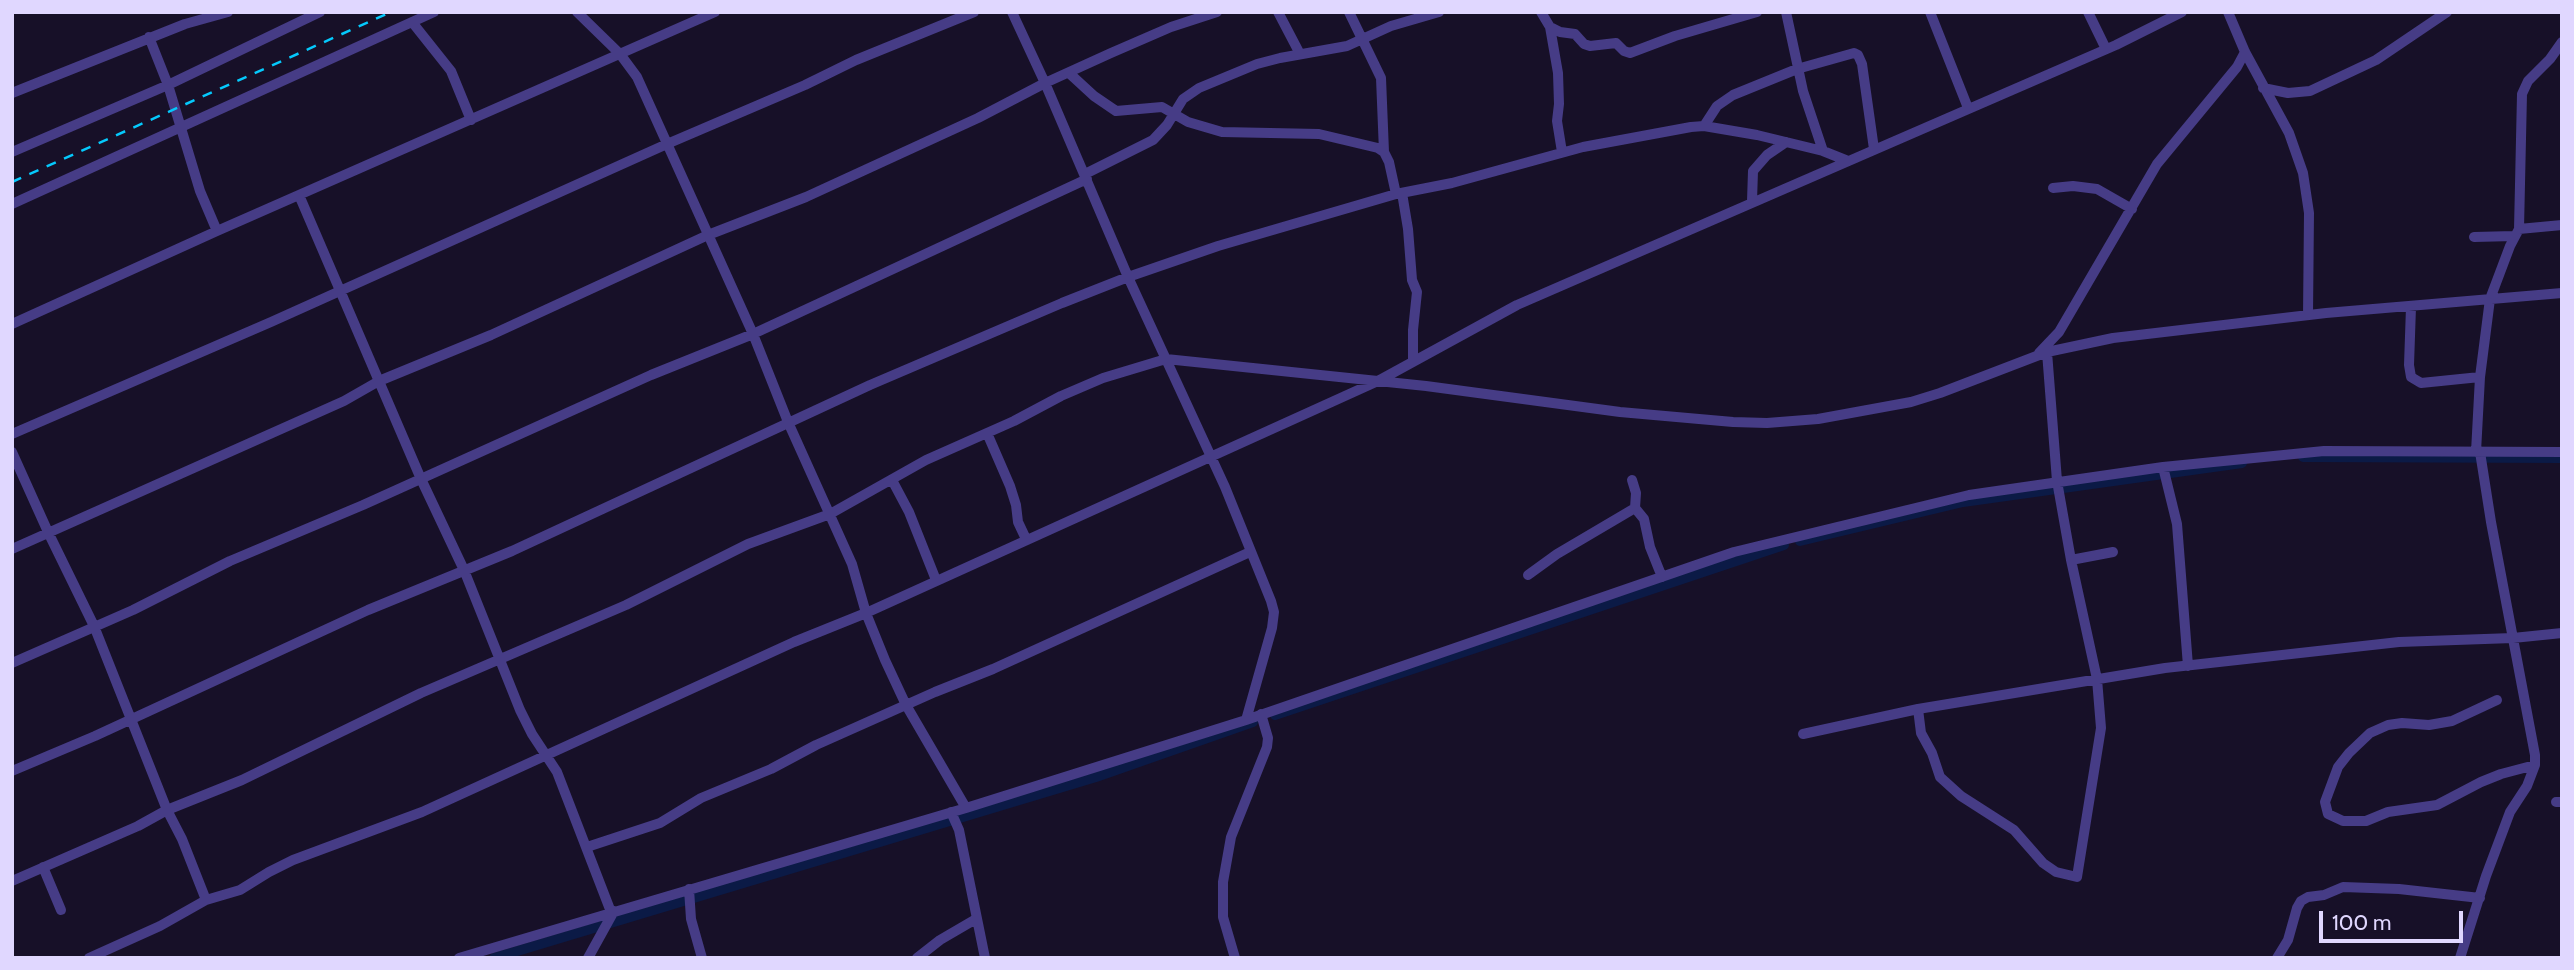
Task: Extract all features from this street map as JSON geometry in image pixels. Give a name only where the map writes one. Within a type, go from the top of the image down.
[{"type":"street","points":[[12,93],[197,16],[228,12]]},
{"type":"street","points":[[12,152],[168,85],[320,12]]},
{"type":"street","points":[[12,204],[434,12]]},
{"type":"street","points":[[577,12],[620,54],[637,77],[753,334],[788,422],[852,564],[866,613],[906,705],[966,808]]},
{"type":"street","points":[[12,324],[715,12]]},
{"type":"street","points":[[12,434],[271,322],[856,60],[974,12]]},
{"type":"street","points":[[1012,12],[1128,277],[1225,487],[1274,612],[1245,720]]},
{"type":"street","points":[[12,549],[344,401],[379,381],[491,335],[708,235],[806,197],[978,118],[1045,83],[1162,31],[1217,12]]},
{"type":"street","points":[[1278,12],[1300,54]]},
{"type":"street","points":[[1349,12],[1381,78],[1384,152],[1408,229],[1412,280],[1417,292],[1413,362]]},
{"type":"street","points":[[12,663],[133,610],[230,561],[421,479],[651,374],[753,334],[1086,177],[1153,140],[1182,99],[1199,88],[1258,64],[1338,48],[1391,26],[1439,12]]},
{"type":"street","points":[[1541,12],[1550,27],[1558,73],[1557,121],[1562,152]]},
{"type":"street","points":[[1550,27],[1560,32],[1575,33],[1584,44],[1590,46],[1618,43],[1624,51],[1630,53],[1675,36],[1757,12]]},
{"type":"street","points":[[1786,12],[1797,69],[1823,151]]},
{"type":"street","points":[[1930,12],[1968,108]]},
{"type":"street","points":[[2088,12],[2106,49]]},
{"type":"street","points":[[89,958],[160,926],[206,900],[240,890],[293,860],[422,813],[794,642],[866,613],[1378,382],[1517,305],[2106,49],[2182,12]]},
{"type":"street","points":[[2228,12],[2263,88],[2289,133],[2303,173],[2309,213],[2308,315]]},
{"type":"street","points":[[2263,88],[2287,93],[2310,91],[2376,60],[2447,12]]},
{"type":"street","points":[[412,22],[451,71],[471,120]]},
{"type":"street","points":[[149,37],[168,85],[200,191],[217,231]]},
{"type":"street","points":[[2460,958],[2469,924],[2510,813],[2527,786],[2535,765],[2533,737],[2478,452],[2480,377],[2490,299],[2517,232],[2522,94],[2528,80],[2550,59],[2562,42]]},
{"type":"street","points":[[2036,356],[2059,332],[2157,164],[2236,68],[2245,52]]},
{"type":"street","points":[[1704,126],[1717,106],[1732,95],[1797,69],[1849,54],[1857,55],[1862,64],[1874,149]]},
{"type":"street","points":[[1069,73],[1116,111],[1162,107],[1188,122],[1222,132],[1319,134],[1363,144],[1384,152]]},
{"type":"street","points":[[12,771],[356,616],[589,516],[882,380],[1128,277],[1292,223],[1399,194],[1452,183],[1606,142],[1704,126],[1786,142],[1823,151],[1848,161]]},
{"type":"street","points":[[1752,201],[1753,171],[1767,155],[1786,142]]},
{"type":"street","points":[[2053,188],[2073,186],[2097,189],[2132,209]]},
{"type":"street","points":[[299,195],[421,479],[464,570],[526,722],[557,772],[613,911]]},
{"type":"street","points":[[2474,237],[2562,225]]},
{"type":"street","points":[[12,881],[167,810],[242,780],[421,693],[626,605],[748,544],[830,514],[926,460],[1103,378],[1166,359],[1620,412],[1767,423],[1818,419],[1911,402],[2047,352],[2113,338],[2308,315],[2562,293]]},
{"type":"street","points":[[2411,307],[2411,377],[2421,383],[2480,377]]},
{"type":"street","points":[[1918,709],[1922,733],[1933,753],[1940,777],[1961,796],[2014,830],[2043,863],[2056,872],[2077,877],[2101,728],[2096,679],[2057,481],[2047,352]]},
{"type":"street","points":[[987,433],[1010,486],[1018,522],[1026,539]]},
{"type":"street","points":[[459,958],[966,808],[1261,715],[1734,552],[1805,533],[1969,495],[2163,467],[2324,451],[2562,452]]},
{"type":"street","points":[[12,452],[94,626],[206,900]]},
{"type":"street","points":[[2163,467],[2176,524],[2188,666]]},
{"type":"street","points":[[892,480],[909,512],[936,580]]},
{"type":"street","points":[[1632,480],[1636,493],[1635,508],[1644,519],[1650,547],[1661,577]]},
{"type":"street","points":[[1528,575],[1557,554],[1635,508]]},
{"type":"street","points":[[587,847],[660,823],[701,798],[771,769],[816,745],[993,669],[1250,552]]},
{"type":"street","points":[[2071,560],[2113,552]]},
{"type":"street","points":[[1802,734],[1918,709],[2188,666],[2399,642],[2513,638],[2562,633]]},
{"type":"street","points":[[2497,700],[2452,721],[2429,725],[2388,725],[2370,733],[2338,767],[2325,802],[2328,814],[2343,821],[2366,821],[2388,812],[2437,805],[2481,782],[2535,765]]},
{"type":"street","points":[[1235,958],[1223,917],[1223,882],[1231,837],[1267,747],[1268,738],[1261,715]]},
{"type":"street","points":[[951,812],[959,830],[985,958]]},
{"type":"street","points":[[43,867],[61,910]]},
{"type":"street","points":[[2277,958],[2292,928],[2297,908],[2301,901],[2308,897],[2324,895],[2343,887],[2399,889],[2480,898]]},
{"type":"street","points":[[689,889],[691,919],[702,958]]},
{"type":"street","points":[[588,958],[613,911]]},
{"type":"street","points":[[917,958],[940,940],[976,919]]},
{"type":"waterway","points":[[2303,457],[2562,458]]},
{"type":"waterway","points":[[1800,541],[1963,502],[2242,463]]},
{"type":"waterway","points":[[1275,715],[1784,545]]},
{"type":"waterway","points":[[494,958],[1096,777],[1253,722]]},
{"type":"railway","points":[[12,182],[391,12]]}]
